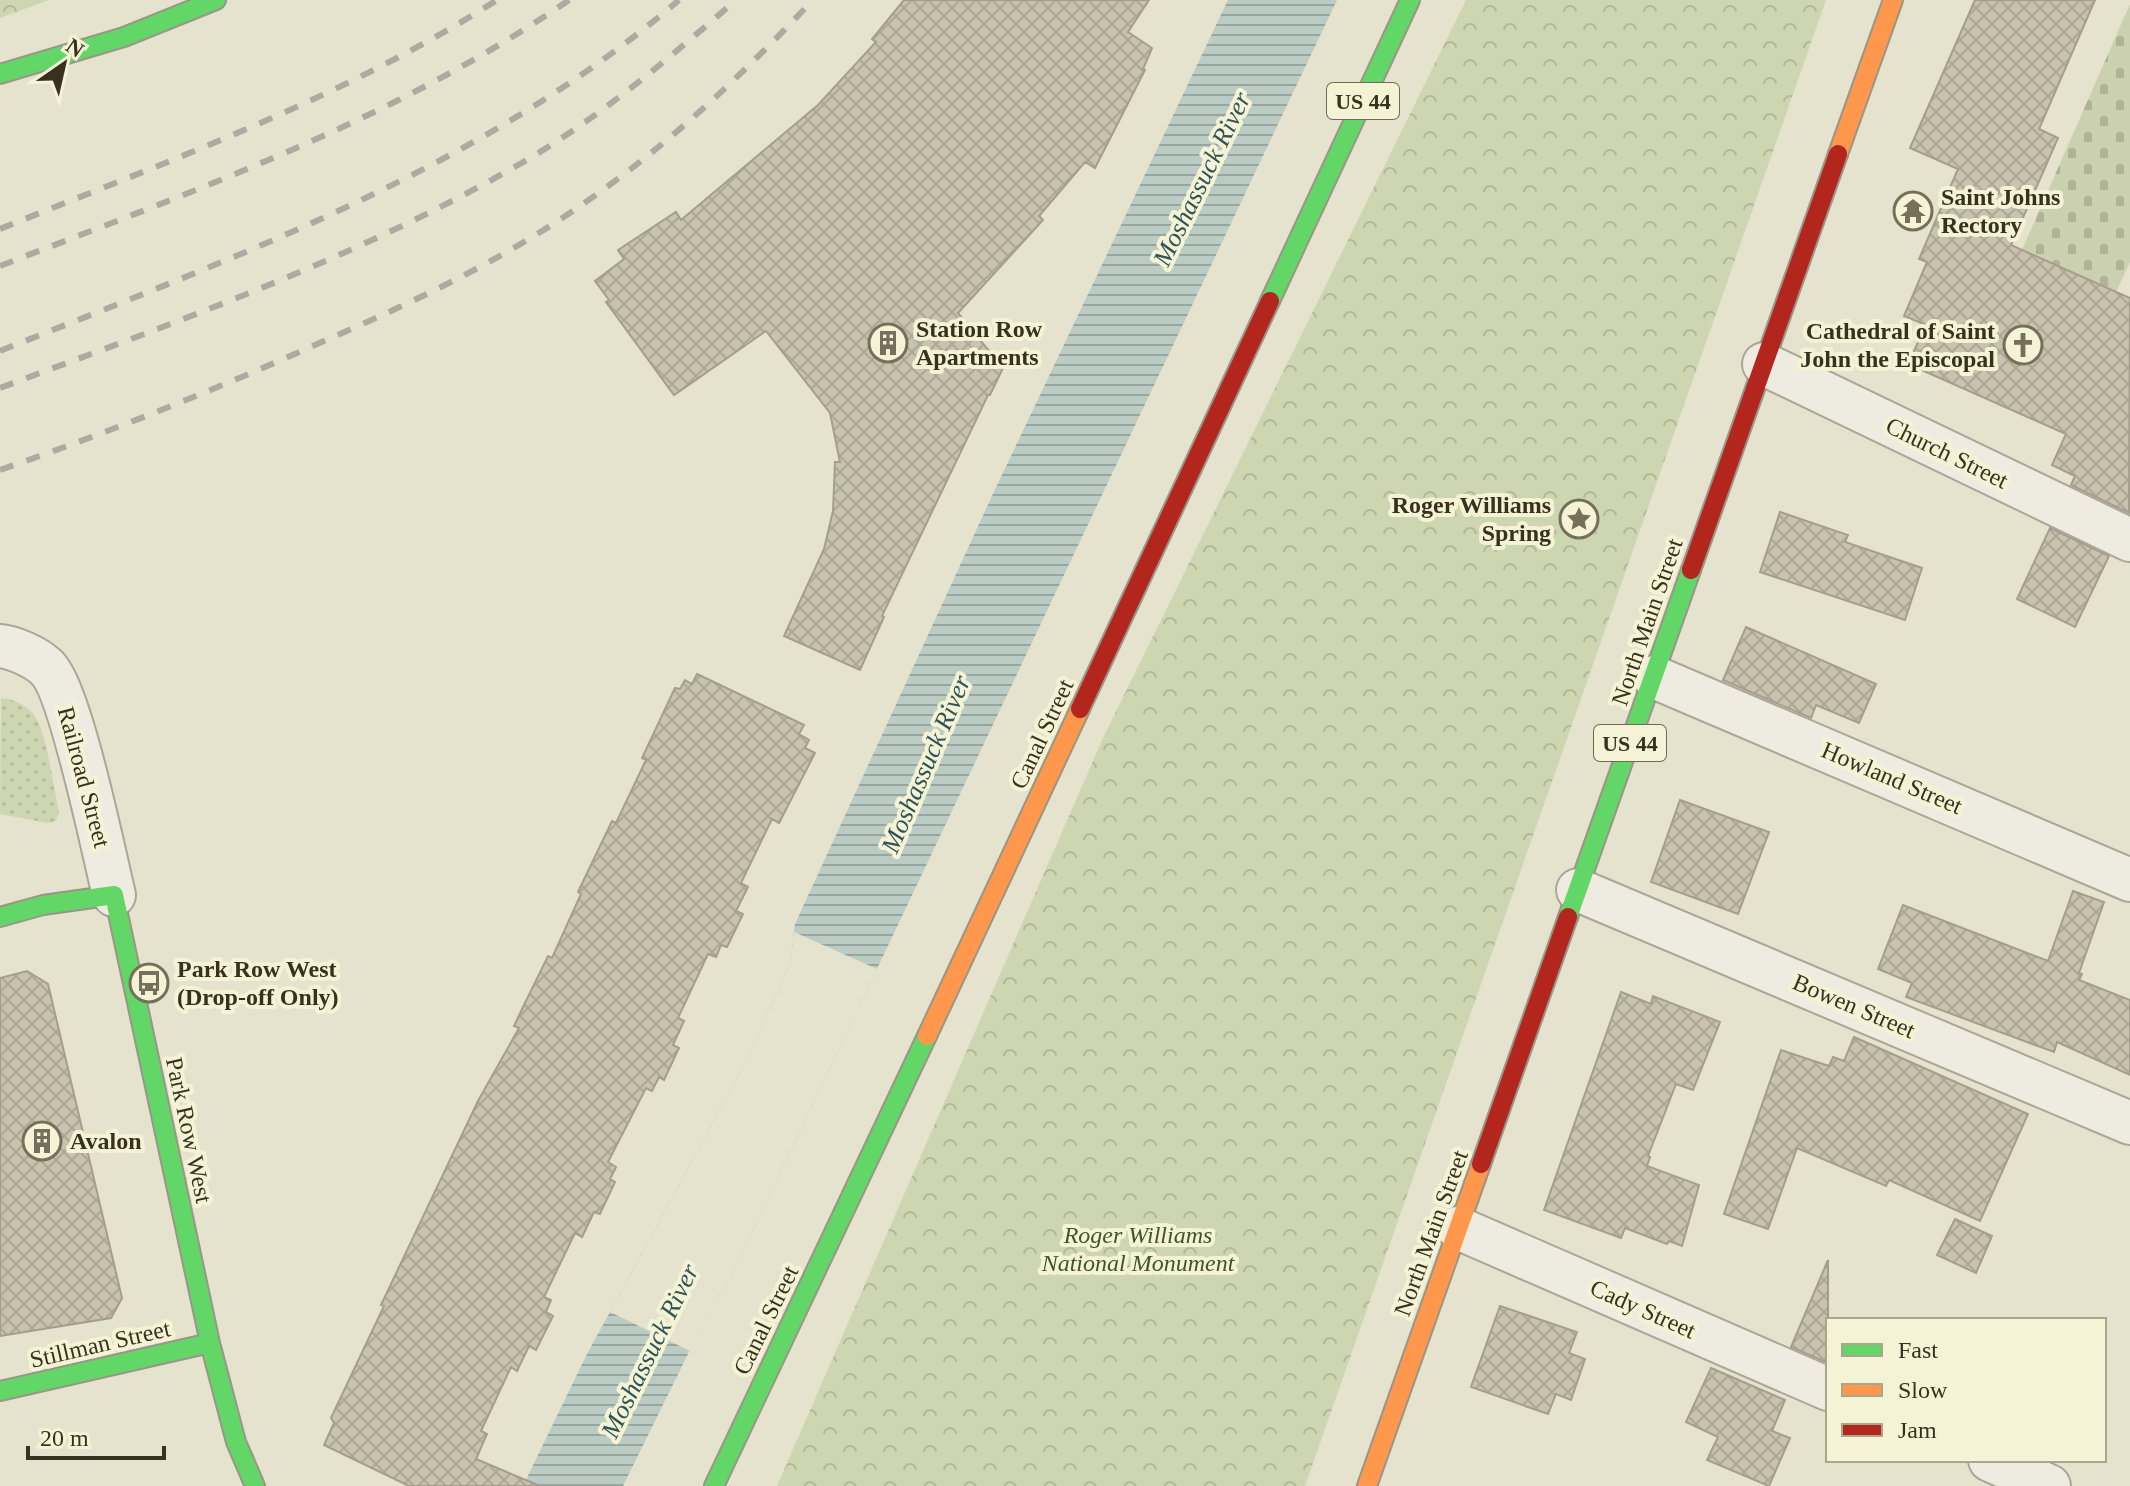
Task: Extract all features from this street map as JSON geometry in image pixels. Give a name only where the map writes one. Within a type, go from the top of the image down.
[{"type":"main road","points":[[0,74],[124,37],[216,0]]},
{"type":"main road","name":"Canal Street","points":[[714,1486],[984,916],[1410,0]]},
{"type":"main road","name":"North Main Street","points":[[1367,1486],[1893,0]]},
{"type":"main road","points":[[0,917],[43,905],[114,895]]},
{"type":"main road","name":"Park Row West","points":[[114,895],[210,1343],[236,1442],[255,1486]]},
{"type":"main road","name":"Stillman Street","points":[[0,1391],[210,1343]]},
{"type":"street","name":"Church Street","points":[[1764,364],[2130,540]]},
{"type":"street","name":"Railroad Street","points":[[0,646],[46,666],[64,698],[114,895]]},
{"type":"street","name":"Howland Street","points":[[1654,677],[2130,880]]},
{"type":"street","name":"Bowen Street","points":[[1578,890],[2130,1123]]},
{"type":"street","name":"Cady Street","points":[[1458,1228],[1826,1388]]},
{"type":"street","points":[[1995,1462],[2049,1486]]},
{"type":"green space","points":[[0,0],[49,0],[0,18]]},
{"type":"green space","name":"Roger Williams National Monument","points":[[1466,0],[1826,0],[1305,1486],[777,1486],[1103,738]]},
{"type":"green space","points":[[2130,4],[2130,262],[2116,292],[2022,250]]},
{"type":"green space","points":[[1,698],[26,708],[41,728],[59,812],[56,821],[48,823],[0,814]]},
{"type":"water","name":"Moshassuck River","points":[[1228,0],[1337,0],[725,1289],[717,1295],[623,1486],[523,1486],[586,1356],[746,1062],[790,964],[795,924],[992,496]]},
{"type":"pier","points":[[794,932],[877,969],[725,1289],[717,1295],[690,1351],[610,1312],[746,1062],[790,964]]},
{"type":"building","name":"Station Row Apartments","points":[[904,0],[1149,0],[1128,32],[1152,48],[1145,70],[1095,168],[1085,162],[1039,216],[1043,220],[958,313],[1003,368],[882,616],[860,670],[784,636],[824,549],[833,511],[835,462],[840,462],[830,413],[766,331],[674,395],[606,302],[609,300],[595,281],[624,259],[618,250],[676,212],[681,220],[818,105],[876,42],[872,39]]},
{"type":"building","points":[[1975,0],[2095,0],[2039,129],[2058,138],[2011,245],[2130,298],[2129,513],[2071,485],[2075,476],[2052,465],[2066,434],[1908,364],[1926,325],[1904,316],[1927,262],[1919,259],[1958,169],[1910,148]]},
{"type":"building","points":[[1780,512],[1848,535],[1845,542],[1922,568],[1905,620],[1760,572]]},
{"type":"building","points":[[2050,528],[2109,556],[2075,627],[2017,599]]},
{"type":"building","points":[[1746,627],[1876,684],[1859,723],[1816,705],[1811,718],[1723,680]]},
{"type":"building","points":[[697,674],[804,725],[799,734],[809,740],[805,748],[815,753],[779,823],[772,819],[741,883],[748,887],[736,911],[743,914],[727,947],[721,945],[716,957],[708,954],[678,1018],[684,1021],[673,1045],[679,1048],[664,1080],[659,1077],[652,1091],[646,1088],[608,1162],[616,1167],[610,1179],[615,1182],[600,1214],[594,1212],[582,1237],[575,1233],[544,1297],[551,1300],[546,1312],[553,1316],[536,1350],[529,1346],[517,1371],[511,1367],[481,1431],[487,1434],[476,1459],[540,1486],[409,1486],[324,1445],[334,1423],[331,1418],[478,1101],[519,1028],[514,1026],[523,1007],[548,956],[552,958],[581,894],[578,892],[646,760],[642,758],[675,688],[680,689],[685,680],[692,684]]},
{"type":"building","points":[[1680,800],[1769,832],[1738,914],[1651,882]]},
{"type":"building","points":[[2073,891],[2104,902],[2079,980],[2130,1000],[2130,1075],[2057,1042],[2054,1052],[1906,997],[1912,983],[1878,969],[1903,905],[2048,961]]},
{"type":"building","name":"Avalon","points":[[27,971],[48,984],[122,1298],[111,1318],[0,1336],[0,978]]},
{"type":"building","points":[[1621,992],[1651,1004],[1653,996],[1720,1022],[1693,1090],[1676,1084],[1648,1156],[1647,1166],[1699,1185],[1682,1246],[1669,1241],[1667,1244],[1625,1228],[1621,1238],[1544,1210]]},
{"type":"building","points":[[1854,1037],[2028,1114],[1980,1221],[1889,1180],[1886,1186],[1797,1148],[1768,1229],[1724,1214],[1781,1050],[1829,1066],[1833,1057],[1844,1061]]},
{"type":"building","points":[[1955,1219],[1992,1236],[1976,1273],[1937,1255]]},
{"type":"building","points":[[1828,1260],[1826,1362],[1791,1347]]},
{"type":"building","points":[[1500,1306],[1577,1332],[1569,1353],[1585,1359],[1571,1400],[1556,1394],[1548,1414],[1471,1387]]},
{"type":"building","points":[[1711,1368],[1785,1400],[1772,1431],[1790,1438],[1769,1486],[1707,1460],[1718,1437],[1686,1422]]},
{"type":"railway","points":[[0,229],[317,98],[439,35],[497,0]]},
{"type":"railway","points":[[0,266],[220,180],[364,117],[503,43],[569,0]]},
{"type":"railway","points":[[0,351],[267,243],[440,160],[523,113],[603,60],[679,0]]},
{"type":"railway","points":[[0,388],[264,287],[456,199],[576,129],[658,67],[736,0]]},
{"type":"railway","points":[[0,470],[198,395],[350,330],[519,245],[583,204],[675,133],[759,56],[813,0]]},
{"type":"traffic: fast","points":[[0,74],[124,37],[216,0]]},
{"type":"traffic: fast","points":[[1270,301],[1410,0]]},
{"type":"traffic: fast","points":[[1568,917],[1691,570]]},
{"type":"traffic: fast","points":[[0,917],[43,905],[114,895],[210,1343],[236,1442],[255,1486]]},
{"type":"traffic: fast","points":[[714,1486],[927,1036]]},
{"type":"traffic: fast","points":[[0,1391],[210,1343]]},
{"type":"traffic: slow","points":[[1838,154],[1893,0]]},
{"type":"traffic: slow","points":[[927,1036],[1080,709]]},
{"type":"traffic: slow","points":[[1367,1486],[1481,1164]]},
{"type":"traffic: jam","points":[[1691,570],[1838,154]]},
{"type":"traffic: jam","points":[[1080,709],[1270,301]]},
{"type":"traffic: jam","points":[[1481,1164],[1568,917]]},
{"type":"place","name":"Saint Johns Rectory","points":[[1913,211]]},
{"type":"place","name":"Station Row Apartments","points":[[888,343]]},
{"type":"place","name":"Cathedral of Saint John the Episcopal","points":[[2023,345]]},
{"type":"place","name":"Roger Williams Spring","points":[[1579,519]]},
{"type":"place","name":"Park Row West (Drop-off Only)","points":[[149,983]]},
{"type":"place","name":"Avalon","points":[[42,1141]]}]
